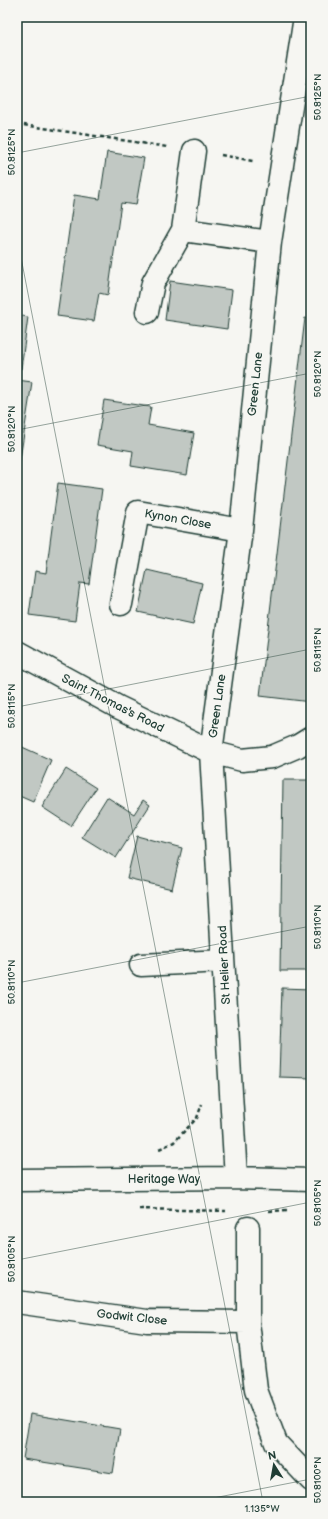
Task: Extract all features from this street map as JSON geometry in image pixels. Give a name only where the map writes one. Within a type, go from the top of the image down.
[{"type":"street","name":"Green Lane","points":[[211,752],[240,530],[270,242],[305,17]]},
{"type":"street","points":[[146,312],[153,283],[183,230],[194,151]]},
{"type":"street","points":[[183,230],[270,242]]},
{"type":"street","name":"Kynon Close","points":[[121,604],[138,512],[240,530]]},
{"type":"street","name":"Saint Thomas's Road","points":[[17,652],[118,707],[211,752],[242,760],[272,757],[298,746],[311,738]]},
{"type":"street","name":"St Helier Road","points":[[211,752],[236,1178]]},
{"type":"street","points":[[141,965],[223,961]]},
{"type":"street","name":"Heritage Way","points":[[17,1180],[236,1178],[311,1180]]},
{"type":"street","points":[[248,1228],[248,1322],[256,1390],[276,1443],[311,1480]]},
{"type":"street","name":"Godwit Close","points":[[17,1302],[147,1321],[248,1322]]},
{"type":"path","points":[[17,124],[282,165]]},
{"type":"path","points":[[174,1142],[197,1118],[203,1102]]},
{"type":"path","points":[[263,1211],[295,1210]]},
{"type":"building","points":[[107,152],[144,158],[136,205],[121,203],[108,295],[99,293],[94,321],[57,316],[74,195],[100,199]]},
{"type":"building","points":[[170,281],[232,290],[227,329],[165,320]]},
{"type":"building","points":[[17,315],[28,317],[21,369],[17,368]]},
{"type":"building","points":[[305,318],[311,319],[311,702],[260,696]]},
{"type":"building","points":[[17,380],[32,382],[18,472],[17,472]]},
{"type":"building","points":[[104,400],[151,407],[148,425],[194,433],[187,475],[131,466],[133,451],[97,445]]},
{"type":"building","points":[[58,483],[102,489],[89,584],[80,583],[75,621],[29,615],[35,571],[46,573]]},
{"type":"building","points":[[147,570],[202,583],[193,624],[138,612]]},
{"type":"building","points":[[20,746],[51,760],[33,802],[17,795],[17,753]]},
{"type":"building","points":[[66,769],[96,788],[71,826],[42,807]]},
{"type":"building","points":[[283,780],[311,780],[311,971],[280,971]]},
{"type":"building","points":[[107,797],[134,814],[143,800],[150,805],[116,858],[82,837]]},
{"type":"building","points":[[137,836],[182,848],[172,889],[127,878]]},
{"type":"building","points":[[282,988],[311,989],[311,1078],[279,1077]]},
{"type":"building","points":[[30,1414],[120,1429],[113,1473],[23,1459]]}]
